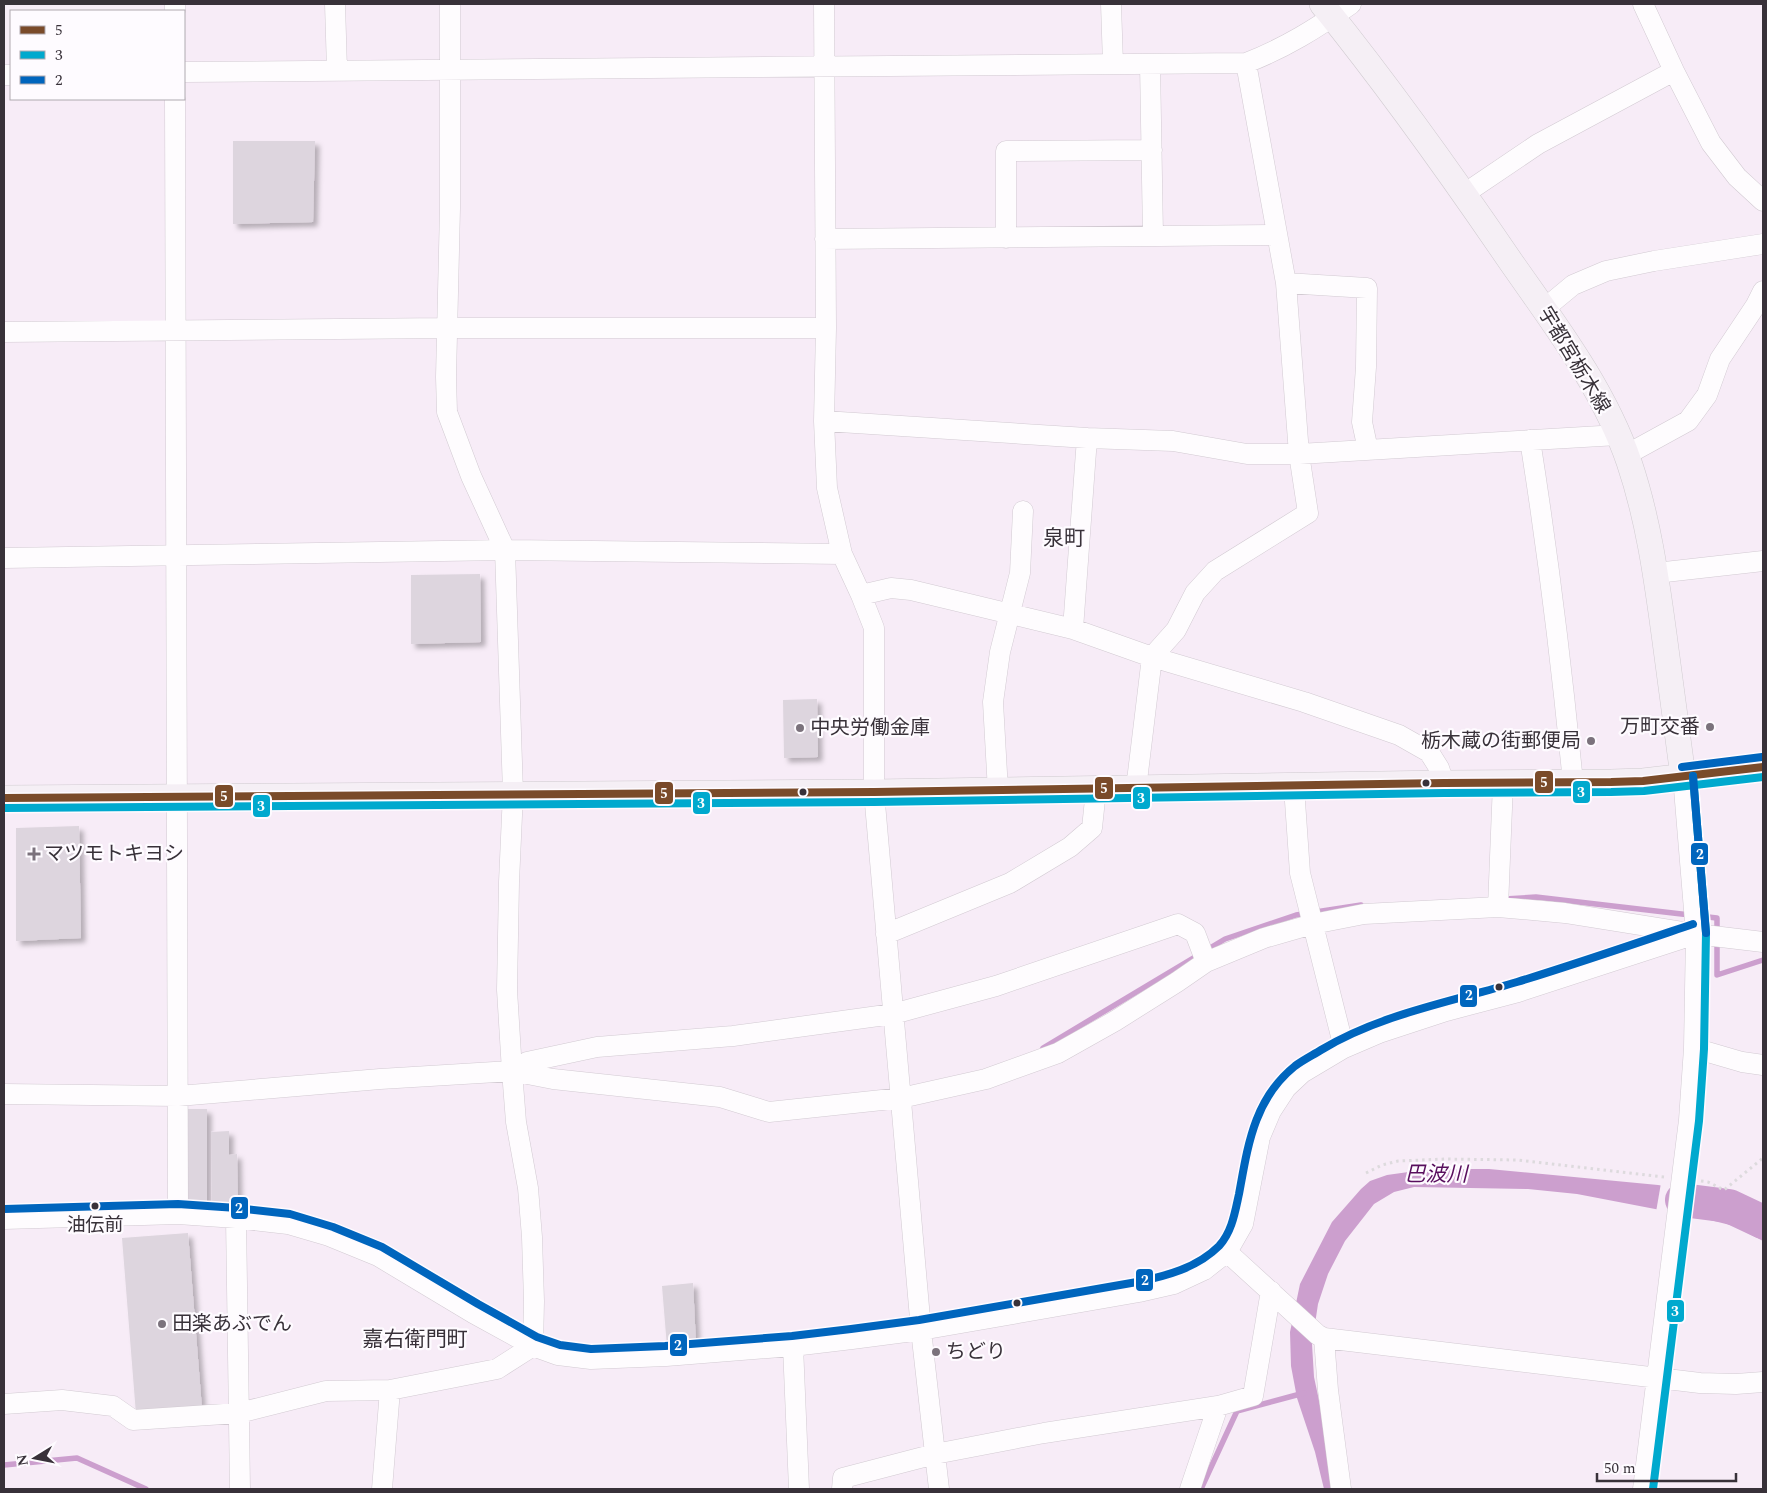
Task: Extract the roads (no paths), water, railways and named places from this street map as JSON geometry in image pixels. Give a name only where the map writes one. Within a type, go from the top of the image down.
[{"type":"main road","name":"宇都宮栃木線","points":[[1335,8],[1383,82],[1464,194],[1558,330],[1601,399],[1622,445],[1645,516],[1656,573],[1683,777]]},
{"type":"main road","points":[[4,798],[998,791],[1444,783],[1573,783],[1643,781],[1763,767]]},
{"type":"street","points":[[335,4],[336,70]]},
{"type":"street","points":[[450,4],[446,376],[448,412],[471,476],[504,550],[513,793],[507,990],[516,1122],[528,1188],[532,1237],[533,1346]]},
{"type":"street","points":[[824,4],[826,328],[824,421],[827,488],[842,554],[874,628],[874,792],[921,1330],[939,1489]]},
{"type":"street","points":[[1111,4],[1113,64]]},
{"type":"street","points":[[1643,4],[1674,71],[1711,143],[1737,177],[1763,201]]},
{"type":"street","points":[[185,72],[1246,63],[1273,53],[1335,8]]},
{"type":"street","points":[[1136,789],[1152,657],[1176,630],[1195,593],[1215,571],[1308,513],[1298,454],[1286,283],[1246,63]]},
{"type":"street","points":[[1150,64],[1153,236]]},
{"type":"street","points":[[1464,194],[1538,144],[1674,71]]},
{"type":"street","points":[[175,100],[178,1214]]},
{"type":"street","points":[[1006,238],[1006,151],[1152,150]]},
{"type":"street","points":[[825,239],[1277,235]]},
{"type":"street","points":[[1544,309],[1573,285],[1606,271],[1654,261],[1763,244]]},
{"type":"street","points":[[1286,283],[1367,288],[1366,367],[1362,422],[1368,450]]},
{"type":"street","points":[[824,421],[1087,438],[1173,441],[1246,454],[1298,454],[1530,440],[1622,445],[1688,422],[1707,395],[1720,359],[1763,292]]},
{"type":"street","points":[[4,332],[448,328],[826,328]]},
{"type":"street","points":[[1073,629],[1087,438]]},
{"type":"street","points":[[1530,440],[1558,633],[1573,783]]},
{"type":"street","points":[[998,791],[993,702],[1000,652],[1020,573],[1023,512]]},
{"type":"street","points":[[4,558],[504,550],[842,554]]},
{"type":"street","points":[[1656,573],[1763,561]]},
{"type":"street","points":[[861,595],[891,588],[911,590],[1073,629],[1152,657],[1304,702],[1399,734],[1429,752],[1439,768],[1444,783]]},
{"type":"street","points":[[1643,1489],[1676,1216],[1682,1181],[1694,1048],[1696,934],[1683,777]]},
{"type":"street","points":[[1498,907],[1503,784]]},
{"type":"street","points":[[1294,787],[1300,873],[1344,1048]]},
{"type":"street","points":[[886,934],[1010,883],[1070,848],[1092,828],[1096,790]]},
{"type":"street","points":[[4,1094],[178,1096],[380,1079],[512,1071],[553,1079],[720,1097],[769,1112],[900,1098],[986,1079],[1058,1053],[1115,1021],[1178,982],[1206,962],[1264,938],[1313,924],[1364,914],[1498,907],[1565,913],[1696,934],[1763,942]]},
{"type":"street","points":[[512,1071],[527,1062],[597,1047],[733,1036],[893,1014],[996,986],[1178,924],[1195,933],[1206,962]]},
{"type":"street","points":[[4,1219],[178,1214],[288,1224],[329,1236],[378,1256],[472,1313],[533,1346],[558,1355],[591,1359],[666,1356],[793,1346],[921,1330],[1139,1292],[1174,1284],[1204,1270],[1227,1252],[1242,1224],[1260,1137],[1271,1111],[1286,1088],[1302,1073],[1344,1048],[1395,1028],[1446,1011],[1518,992],[1696,934]]},
{"type":"street","points":[[1694,1048],[1742,1062],[1763,1065]]},
{"type":"street","points":[[236,1218],[240,1489]]},
{"type":"street","points":[[1227,1252],[1321,1337],[1700,1383],[1736,1384],[1763,1382]]},
{"type":"street","points":[[842,1489],[843,1478],[935,1454],[1044,1433],[1218,1406],[1253,1396],[1271,1291]]},
{"type":"street","points":[[1321,1337],[1341,1489]]},
{"type":"street","points":[[4,1404],[62,1400],[113,1406],[132,1420],[239,1413],[326,1391],[390,1390],[497,1369],[533,1346]]},
{"type":"street","points":[[793,1346],[799,1489]]},
{"type":"street","points":[[382,1489],[390,1390]]},
{"type":"street","points":[[1190,1489],[1218,1406]]},
{"type":"water","points":[[1430,1169],[1489,1169],[1658,1185],[1710,1193],[1729,1207],[1763,1222],[1763,1241],[1734,1226],[1577,1194],[1528,1189],[1414,1187],[1394,1192],[1374,1204],[1345,1241],[1328,1274],[1318,1304],[1312,1344],[1314,1377],[1338,1489],[1324,1489],[1315,1452],[1297,1398],[1291,1366],[1290,1332],[1300,1284],[1332,1222],[1370,1181],[1387,1175]]},
{"type":"waterway","points":[[1505,899],[1536,897],[1690,915]]},
{"type":"waterway","points":[[1043,1048],[1225,939],[1296,915],[1361,905]]},
{"type":"waterway","points":[[1699,916],[1717,918],[1717,975],[1763,960]]},
{"type":"waterway","name":"巴波川","points":[[1682,1200],[1729,1206],[1763,1222]]},
{"type":"waterway","points":[[1201,1489],[1237,1411],[1304,1393]]},
{"type":"waterway","points":[[4,1465],[77,1458],[146,1489]]},
{"type":"place","name":"万町交番","points":[[1710,727]]},
{"type":"place","name":"中央労働金庫","points":[[800,728]]},
{"type":"place","name":"栃木蔵の街郵便局","points":[[1591,741]]},
{"type":"place","name":"マツモトキヨシ","points":[[34,854]]},
{"type":"place","name":"油伝前","points":[[95,1206]]},
{"type":"place","name":"田楽あぶでん","points":[[162,1324]]},
{"type":"place","name":"ちどり","points":[[936,1352]]},
{"type":"district","name":"泉町","points":[[1064,539]]},
{"type":"district","name":"嘉右衛門町","points":[[415,1340]]}]
